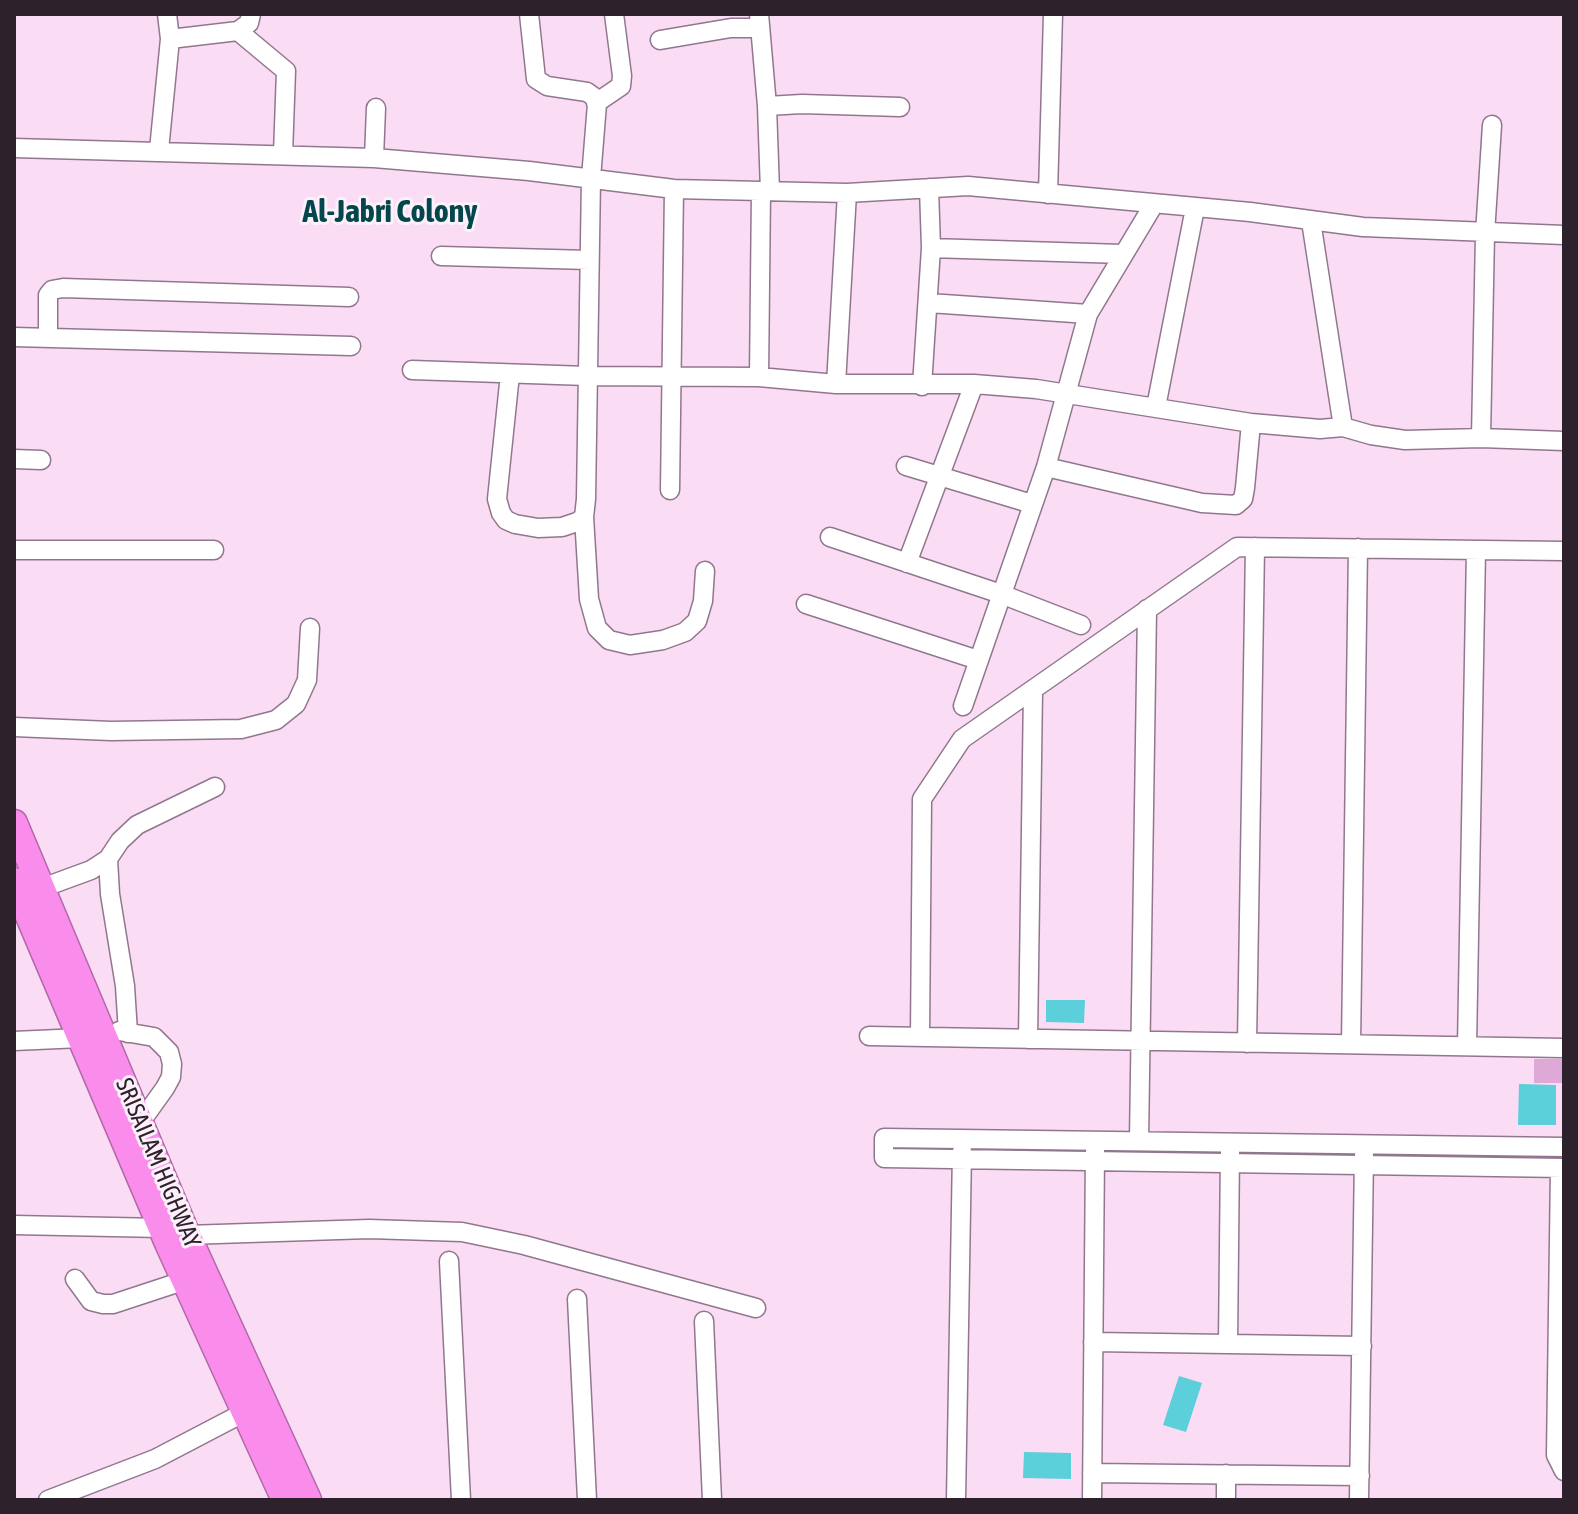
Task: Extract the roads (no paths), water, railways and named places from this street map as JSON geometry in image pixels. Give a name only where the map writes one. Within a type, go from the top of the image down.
[{"type":"highway","name":"SRISAILAM HIGHWAY","points":[[14,823],[42,888],[91,1033],[175,1231],[308,1500]]},
{"type":"highway","name":"SRISAILAM HIGHWAY","points":[[14,881],[140,1123],[175,1231],[186,1280],[285,1500]]},
{"type":"street","points":[[159,150],[170,39],[167,14]]},
{"type":"street","points":[[170,39],[238,31],[249,23],[251,14]]},
{"type":"street","points":[[529,14],[536,79],[547,86],[587,92],[596,103],[591,178],[584,517],[589,599],[597,628],[609,640],[630,645],[663,640],[685,632],[697,621],[703,601],[705,571]]},
{"type":"street","points":[[596,103],[621,86],[614,14]]},
{"type":"street","points":[[1048,194],[1053,14]]},
{"type":"street","points":[[660,40],[759,21],[767,106],[759,377]]},
{"type":"street","points":[[238,31],[286,71],[283,154]]},
{"type":"street","points":[[767,106],[900,107]]},
{"type":"street","points":[[374,158],[376,108]]},
{"type":"street","points":[[1481,438],[1485,234],[1492,125]]},
{"type":"street","points":[[14,148],[374,158],[591,178],[674,189],[847,193],[968,186],[1363,227],[1564,235]]},
{"type":"street","points":[[922,386],[931,248],[929,188]]},
{"type":"street","points":[[670,490],[674,189]]},
{"type":"street","points":[[836,384],[847,193]]},
{"type":"street","points":[[963,706],[1046,467],[1088,314],[1154,204]]},
{"type":"street","points":[[1156,407],[1195,208]]},
{"type":"street","points":[[1311,221],[1343,427]]},
{"type":"street","points":[[931,248],[1122,254]]},
{"type":"street","points":[[441,256],[589,260]]},
{"type":"street","points":[[48,337],[48,295],[52,290],[63,288],[349,297]]},
{"type":"street","points":[[929,303],[1088,314]]},
{"type":"street","points":[[14,337],[351,346]]},
{"type":"street","points":[[412,370],[587,376],[759,377],[836,384],[974,384],[1066,394],[1251,423],[1320,429],[1343,427],[1405,440],[1481,438],[1564,441]]},
{"type":"street","points":[[510,374],[497,499],[501,513],[506,520],[515,524],[538,528],[562,527],[584,517]]},
{"type":"street","points":[[907,563],[974,384]]},
{"type":"street","points":[[1046,467],[1202,503],[1236,505],[1243,499],[1251,423]]},
{"type":"street","points":[[14,459],[41,460]]},
{"type":"street","points":[[906,466],[1032,504]]},
{"type":"street","points":[[830,537],[1001,594],[1081,625]]},
{"type":"street","points":[[920,1037],[922,799],[962,739],[1237,547],[1564,551]]},
{"type":"street","points":[[1247,1043],[1255,547]]},
{"type":"street","points":[[1351,1044],[1358,548]]},
{"type":"street","points":[[14,550],[214,550]]},
{"type":"street","points":[[1467,1046],[1476,550]]},
{"type":"street","points":[[806,604],[978,660]]},
{"type":"street","points":[[1139,1141],[1147,609]]},
{"type":"street","points":[[14,727],[111,731],[241,729],[276,720],[296,704],[307,680],[310,628]]},
{"type":"street","points":[[1028,1039],[1033,690]]},
{"type":"street","points":[[42,888],[91,870],[108,859],[120,841],[137,825],[215,787]]},
{"type":"street","points":[[108,859],[128,1033]]},
{"type":"street","points":[[14,1041],[91,1033],[154,1037],[169,1052],[171,1077],[140,1123]]},
{"type":"street","points":[[869,1036],[1564,1048]]},
{"type":"street","points":[[1564,1147],[884,1138],[884,1158],[1562,1168],[1556,1455],[1564,1471]]},
{"type":"street","points":[[956,1500],[963,1138]]},
{"type":"street","points":[[1092,1500],[1095,1140]]},
{"type":"street","points":[[1228,1344],[1230,1142]]},
{"type":"street","points":[[1359,1500],[1364,1144]]},
{"type":"street","points":[[14,1225],[175,1231],[369,1229],[462,1232],[524,1245],[756,1308]]},
{"type":"street","points":[[449,1261],[461,1500]]},
{"type":"street","points":[[75,1279],[91,1301],[103,1304],[113,1304],[186,1280]]},
{"type":"street","points":[[577,1299],[587,1500]]},
{"type":"street","points":[[704,1321],[712,1500]]},
{"type":"street","points":[[1093,1342],[1362,1346]]},
{"type":"street","points":[[48,1500],[155,1459],[245,1412]]},
{"type":"street","points":[[1092,1473],[1360,1476]]},
{"type":"street","points":[[1226,1474],[1226,1500]]},
{"type":"district","name":"Al-Jabri Colony","points":[[390,212]]}]
